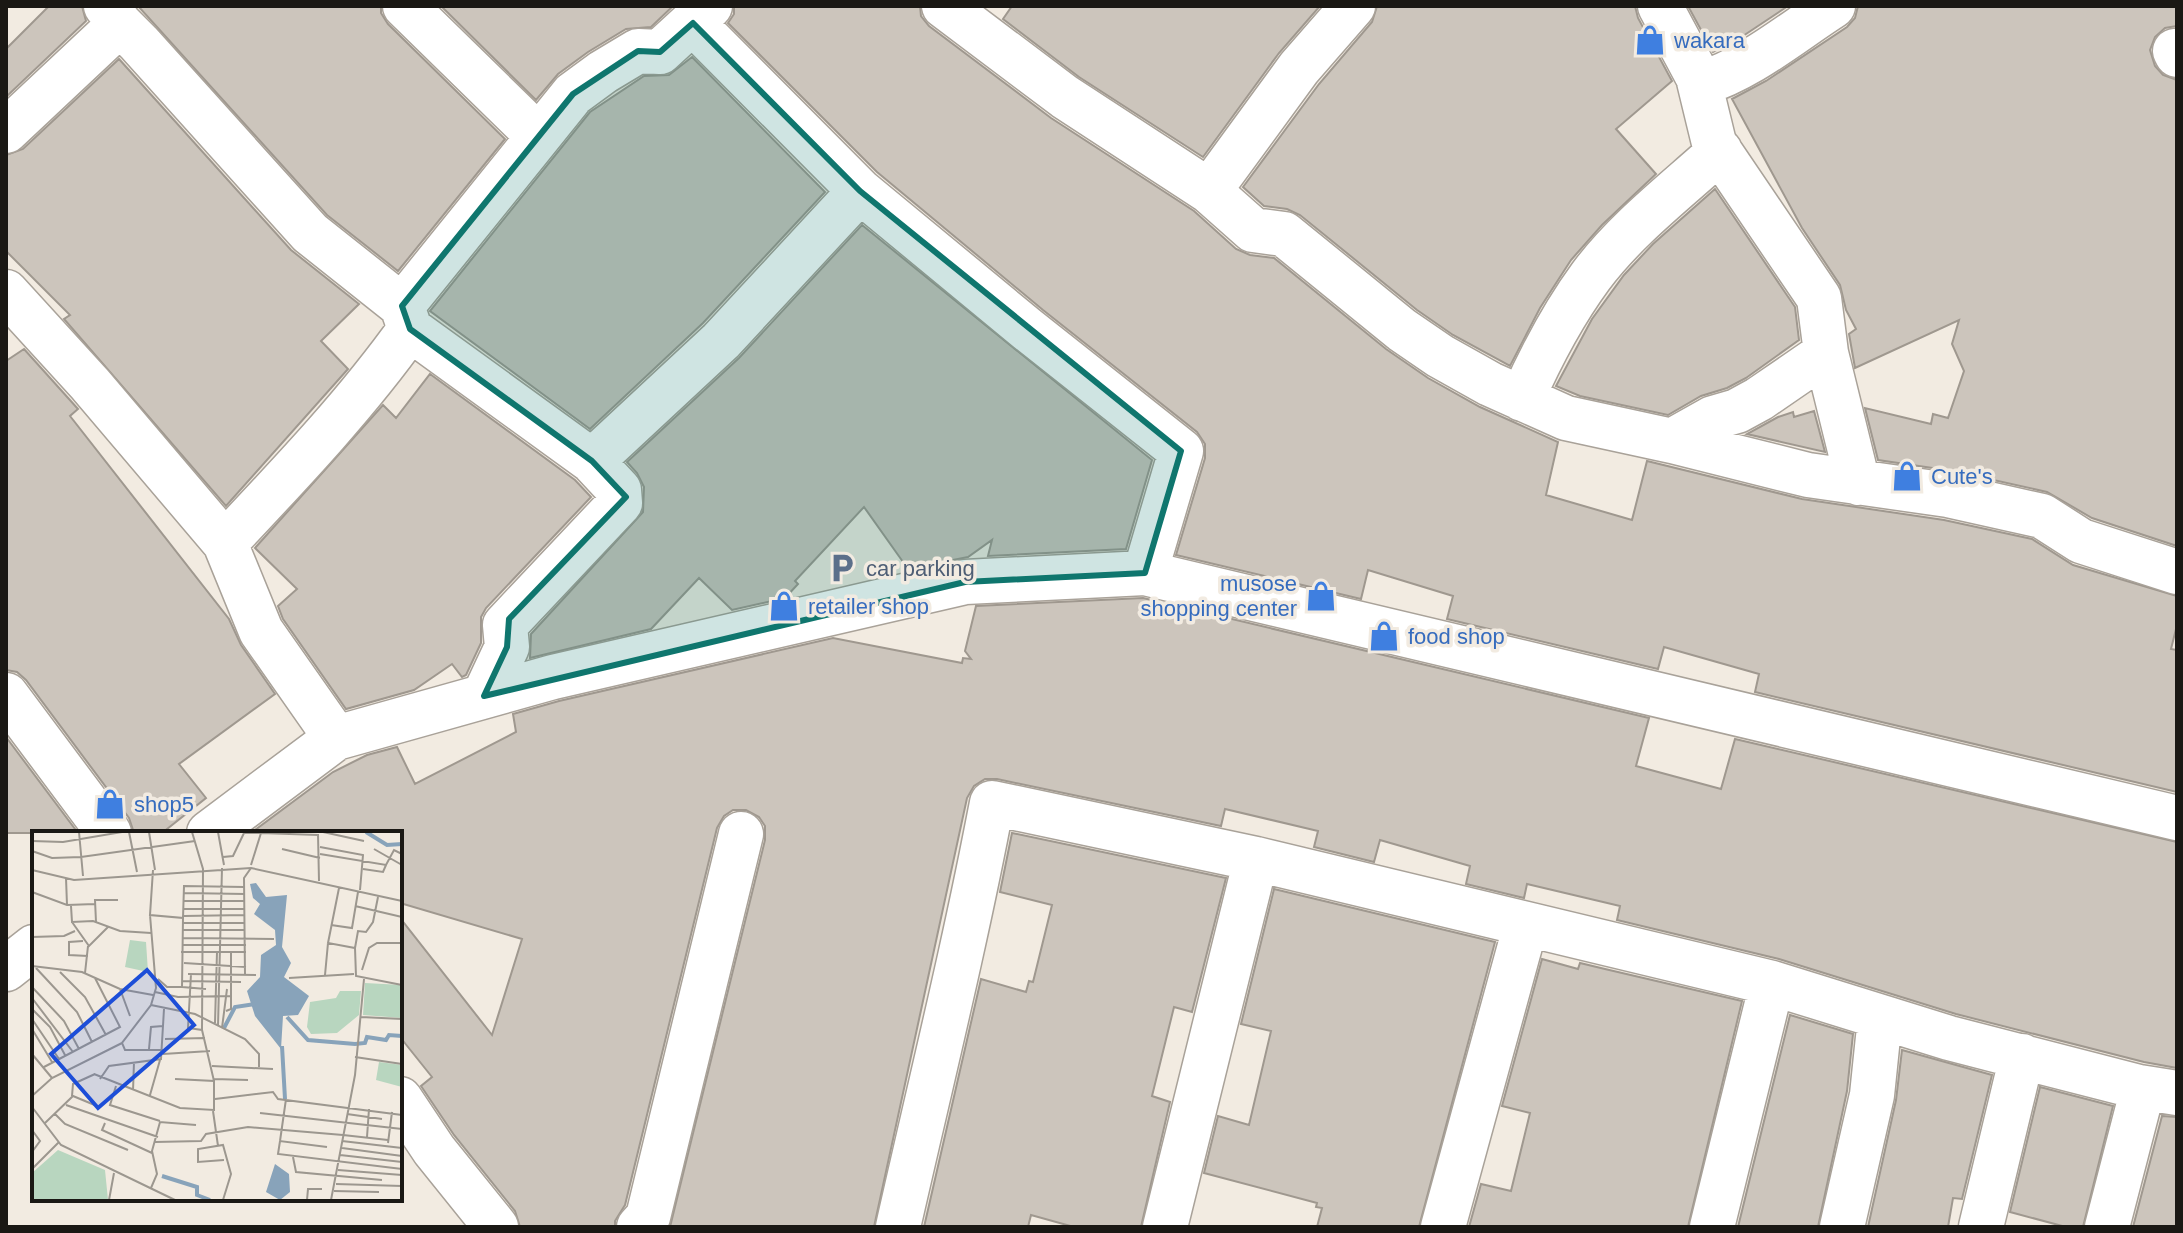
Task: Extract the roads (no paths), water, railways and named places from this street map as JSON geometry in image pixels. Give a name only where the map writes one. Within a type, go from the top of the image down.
[{"type":"street","points":[[405,6],[538,136]]},
{"type":"street","points":[[944,6],[1065,97],[1209,191],[1253,230],[1284,234],[1402,330],[1440,356],[1522,399],[1566,418],[1808,475],[1948,495],[2042,516],[2081,541],[2177,572]]},
{"type":"street","points":[[1209,191],[1299,68],[1353,6]]},
{"type":"street","points":[[1660,6],[1700,84],[1714,143],[1819,298],[1826,353],[1858,483]]},
{"type":"street","points":[[1700,84],[1721,78],[1743,66],[1833,6]]},
{"type":"street","points":[[6,131],[113,15],[310,233],[406,317],[592,461],[619,490],[620,503],[505,625],[507,647],[484,696]]},
{"type":"street","points":[[225,543],[324,437],[383,366],[406,317],[538,136],[573,94],[638,51],[660,52],[702,15],[860,191],[1181,451],[1145,573]]},
{"type":"street","points":[[1522,399],[1545,347],[1592,274],[1639,224],[1720,151]]},
{"type":"street","points":[[592,461],[721,341],[860,191]]},
{"type":"street","points":[[6,292],[90,384],[225,543],[261,631],[336,738]]},
{"type":"street","points":[[1672,441],[1713,418],[1737,411],[1759,399],[1826,353]]},
{"type":"street","points":[[212,831],[336,738],[484,696],[553,677],[965,582],[1145,573],[2177,818]]},
{"type":"street","points":[[6,695],[108,831]]},
{"type":"street","points":[[898,1227],[976,889],[992,803],[1256,859],[1772,983],[1880,1018],[2158,1090]]},
{"type":"street","points":[[639,1227],[648,1217],[741,834]]},
{"type":"street","points":[[1165,1227],[1256,859]]},
{"type":"street","points":[[1443,1227],[1526,924]]},
{"type":"street","points":[[6,969],[32,949]]},
{"type":"street","points":[[1712,1227],[1772,983]]},
{"type":"street","points":[[1842,1227],[1872,1095],[1880,1018]]},
{"type":"street","points":[[1981,1227],[2022,1056]]},
{"type":"street","points":[[2107,1227],[2142,1092],[2158,1090]]},
{"type":"street","points":[[402,1102],[434,1150],[496,1227]]},
{"type":"place","name":"wakara","points":[[1650,40]]},
{"type":"place","name":"Cute's","points":[[1907,476]]},
{"type":"place","name":"car parking","points":[[842,568]]},
{"type":"place","name":"musose shopping center","points":[[1321,596]]},
{"type":"place","name":"retailer shop","points":[[784,606]]},
{"type":"place","name":"food shop","points":[[1384,636]]},
{"type":"place","name":"shop5","points":[[110,804]]}]
